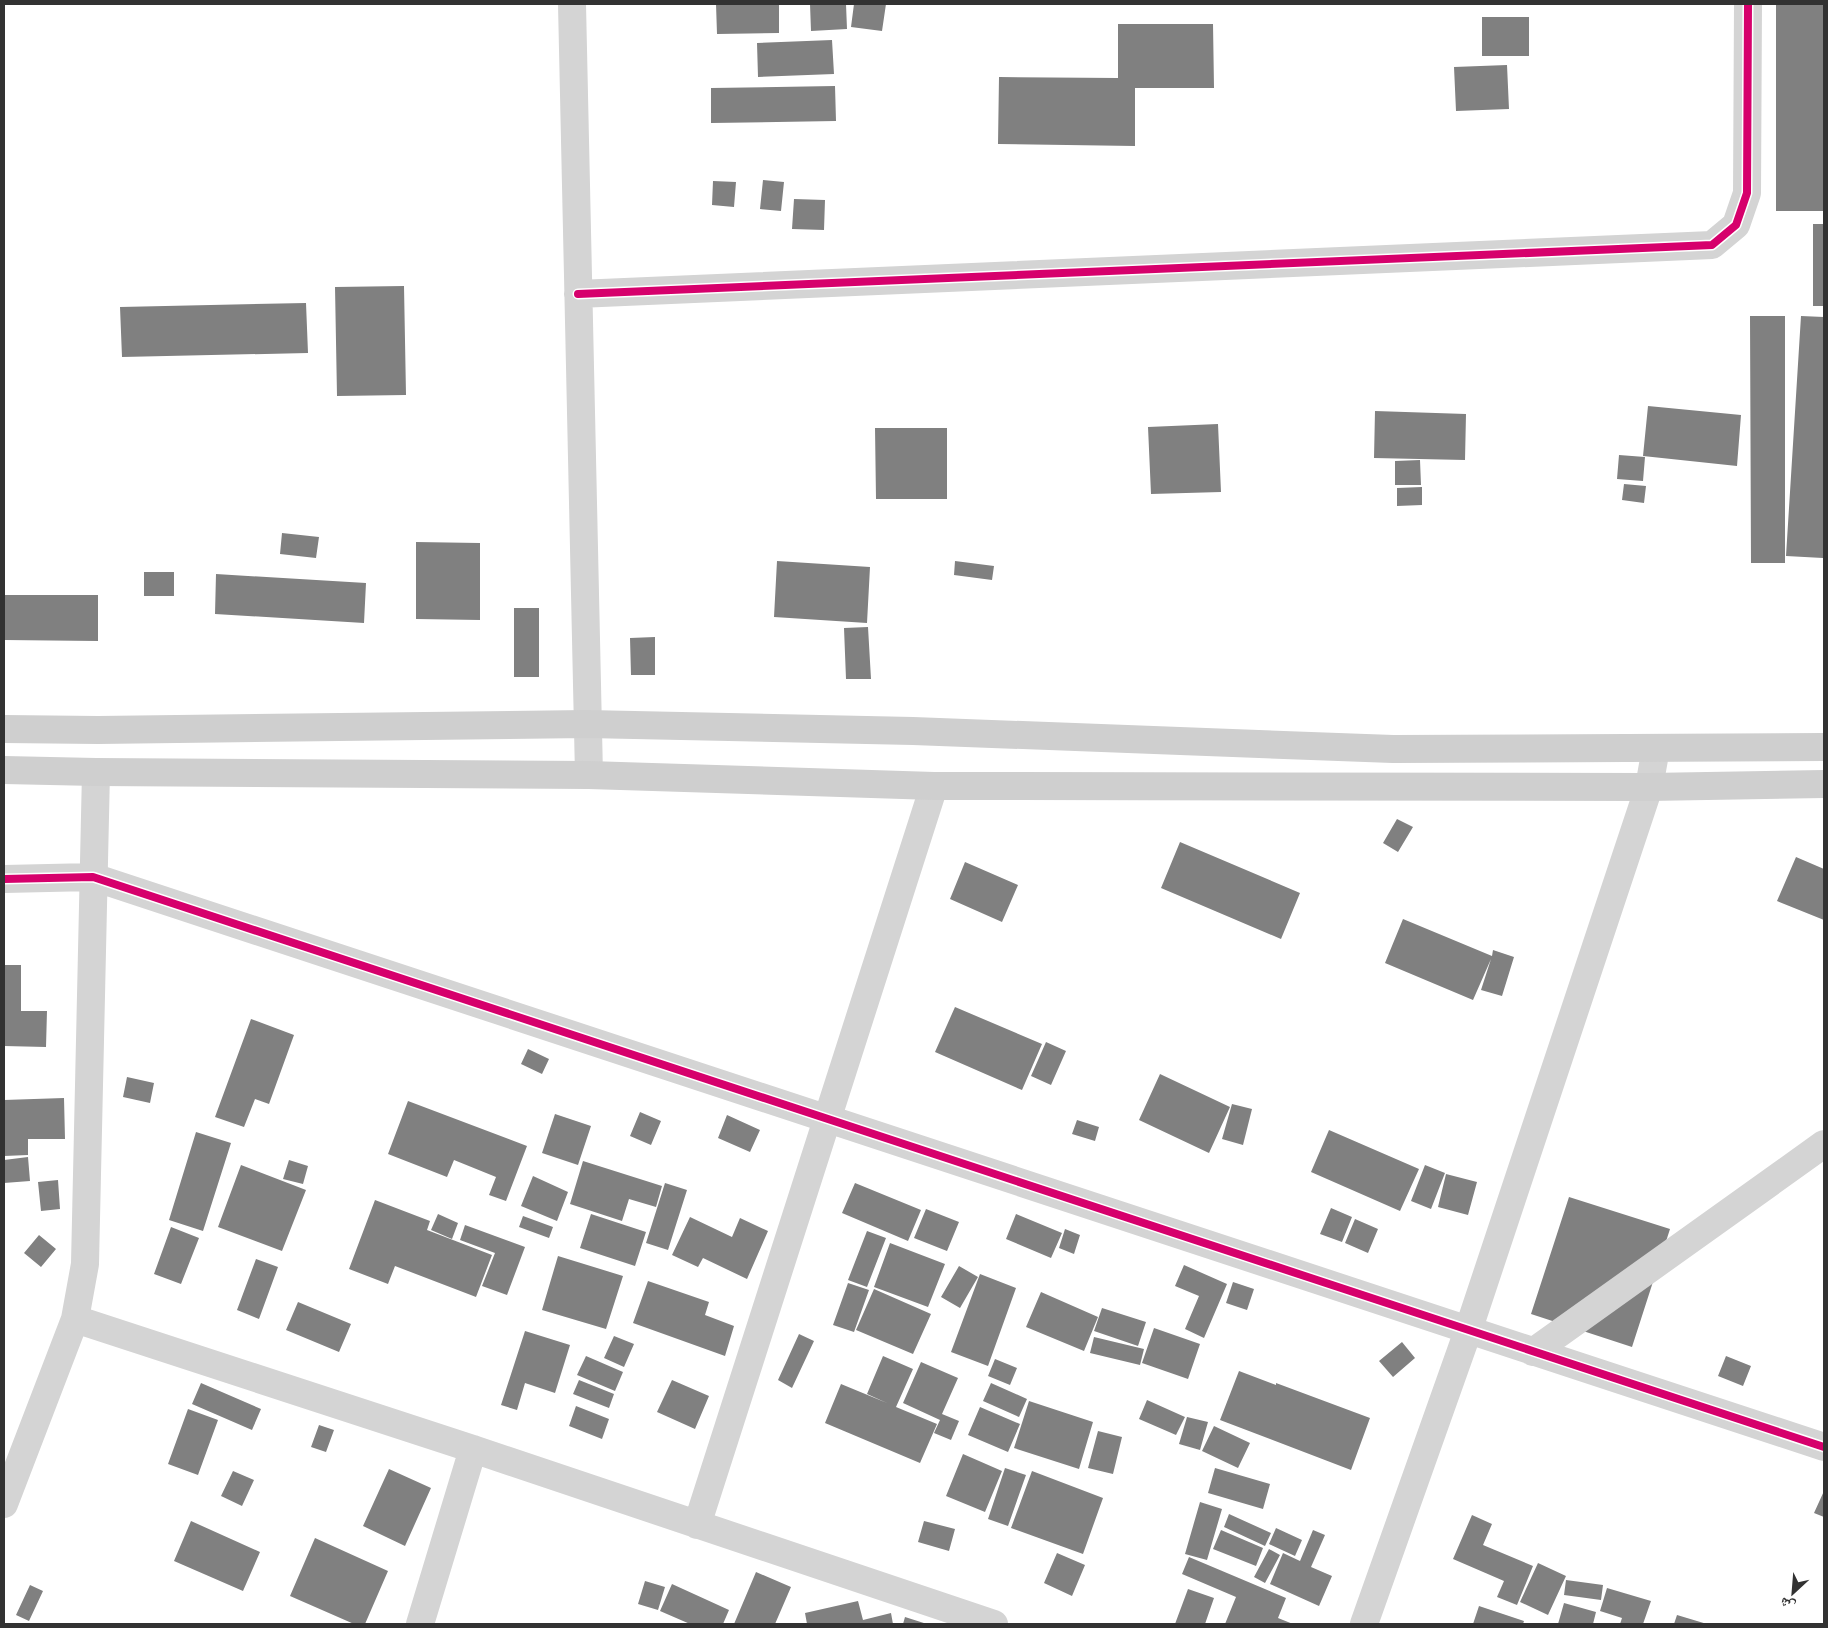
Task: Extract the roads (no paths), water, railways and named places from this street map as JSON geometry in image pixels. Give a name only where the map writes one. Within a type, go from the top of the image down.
[{"type":"main road","points":[[4,729],[98,730],[587,724],[913,731],[1393,749],[1824,747]]},
{"type":"main road","points":[[4,770],[589,774],[934,786],[1649,787],[1824,784]]},
{"type":"street","points":[[572,4],[589,774]]},
{"type":"street","points":[[578,294],[1712,245],[1736,225],[1748,192],[1748,4]]},
{"type":"street","points":[[1364,1624],[1468,1330],[1649,787],[1656,748]]},
{"type":"street","points":[[4,1504],[75,1318],[85,1264],[96,772]]},
{"type":"street","points":[[697,1525],[934,786]]},
{"type":"street","points":[[4,880],[94,877],[1824,1448]]},
{"type":"street","points":[[1533,1352],[1824,1144]]},
{"type":"street","points":[[75,1318],[994,1624]]},
{"type":"street","points":[[420,1624],[473,1449]]}]
